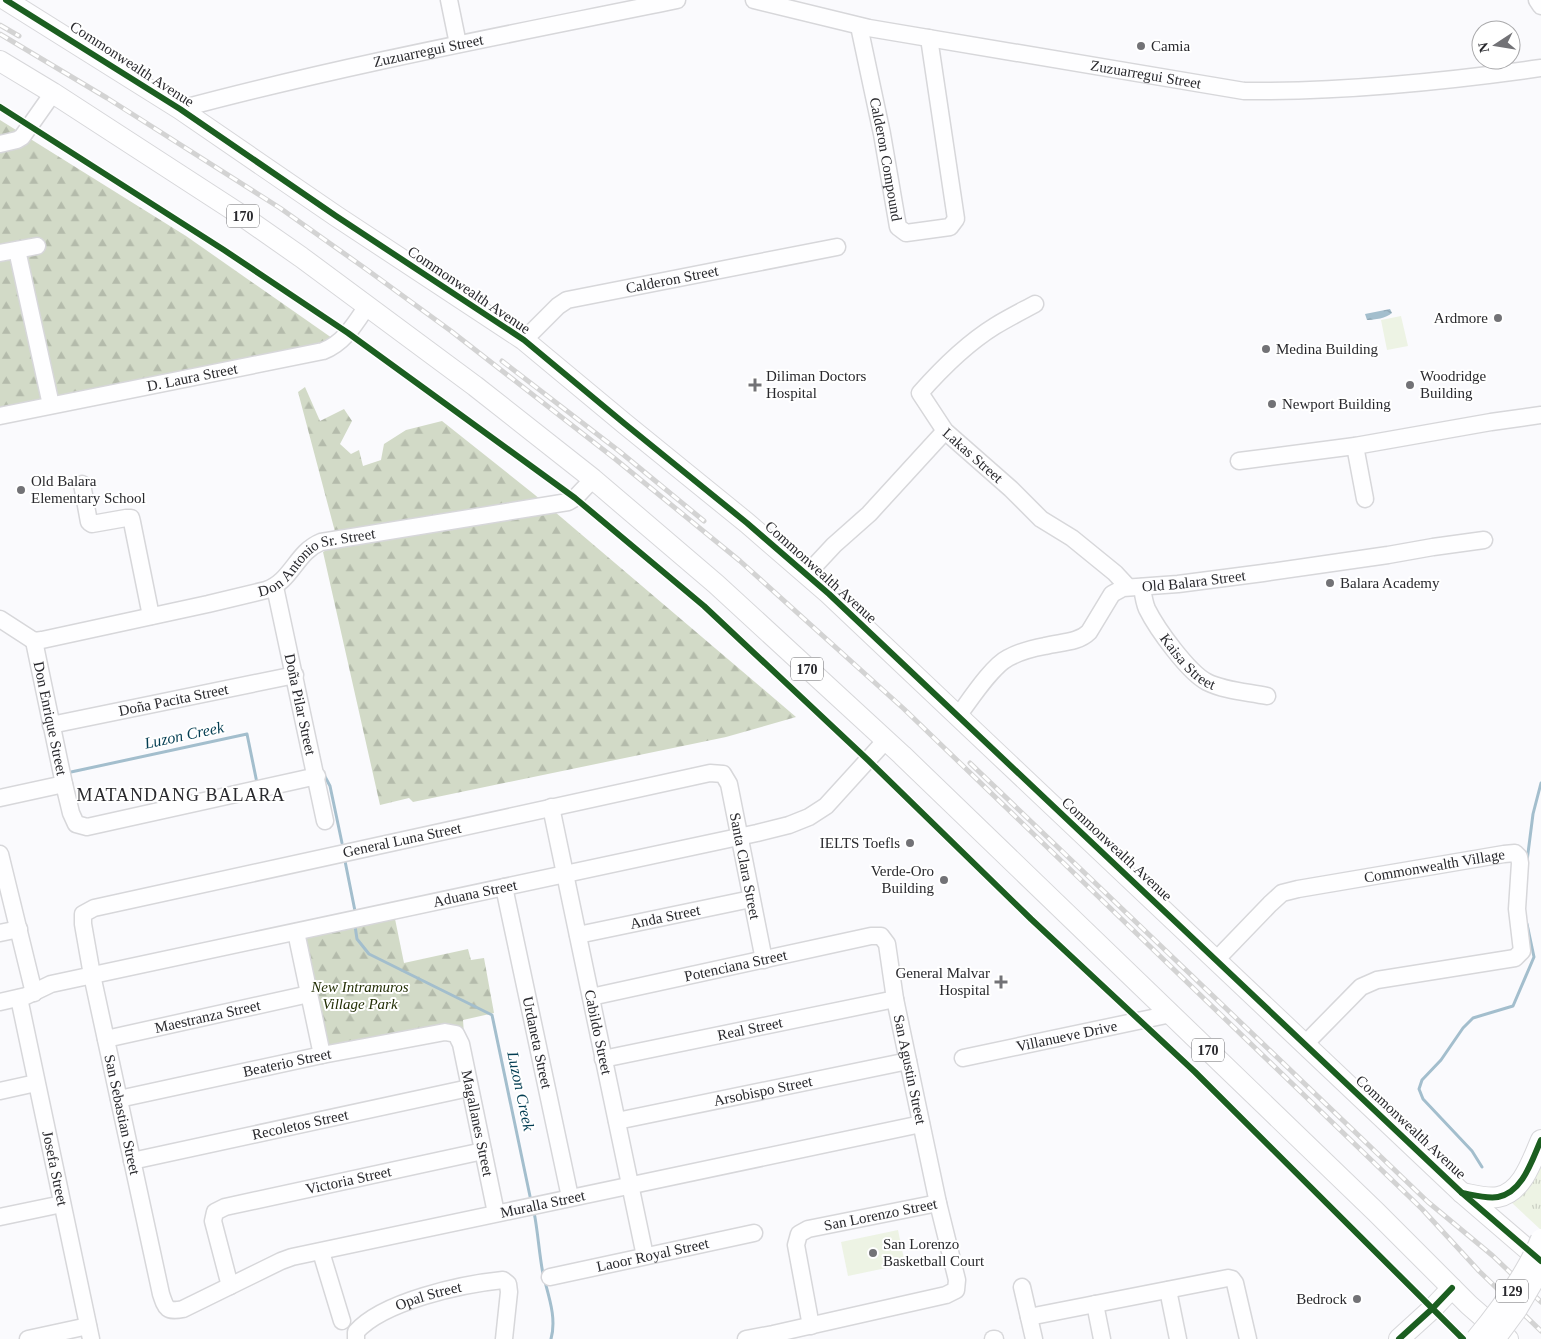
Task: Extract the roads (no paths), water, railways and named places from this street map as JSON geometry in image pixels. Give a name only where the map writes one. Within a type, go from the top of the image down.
[{"type":"main road","name":"Commonwealth Avenue","points":[[6,0],[180,109],[336,216],[524,340],[808,574],[1462,1193],[1541,1261]]},
{"type":"main road","name":"170","points":[[0,61],[54,93],[241,215],[301,257],[475,386],[593,479],[716,584],[886,740],[1423,1257],[1469,1305],[1508,1339]]},
{"type":"main road","points":[[1462,1193],[1494,1197],[1513,1190],[1527,1170],[1541,1140]]},
{"type":"main road","name":"129","points":[[1476,1339],[1503,1305],[1541,1239]]},
{"type":"main road","points":[[1522,1244],[1541,1277]]},
{"type":"main road","name":"129","points":[[1495,1339],[1517,1309],[1541,1268]]},
{"type":"main road","points":[[1402,1338],[1452,1288]]},
{"type":"main road","name":"170","points":[[1469,1305],[1474,1322],[1486,1339]]},
{"type":"street","points":[[449,0],[458,44]]},
{"type":"street","name":"Zuzuarregui Street","points":[[180,109],[243,92],[458,44],[677,0]]},
{"type":"street","name":"Zuzuarregui Street","points":[[754,0],[772,2],[859,26],[1244,91],[1359,88],[1541,68]]},
{"type":"street","points":[[1537,0],[1541,6]]},
{"type":"street","name":"Calderon Compound","points":[[859,26],[882,134],[898,227],[906,233],[950,227],[956,219],[929,38]]},
{"type":"street","points":[[0,144],[22,137],[54,93]]},
{"type":"street","points":[[0,254],[37,246]]},
{"type":"street","name":"Calderon Street","points":[[524,340],[558,306],[567,300],[837,247]]},
{"type":"street","points":[[17,250],[50,405]]},
{"type":"street","points":[[945,431],[920,393],[943,367],[964,349],[993,327],[1035,304]]},
{"type":"street","name":"D. Laura Street","points":[[0,416],[323,351],[333,347],[348,334],[366,306]]},
{"type":"street","points":[[1238,461],[1355,446],[1541,415]]},
{"type":"street","name":"Lakas Street","points":[[808,574],[834,545],[870,514],[945,431],[1011,488],[1041,518],[1072,538],[1135,587]]},
{"type":"street","points":[[1355,446],[1365,499]]},
{"type":"street","name":"Don Antonio Sr. Street","points":[[34,640],[42,640],[208,604],[275,587],[309,548],[321,542],[568,502],[575,498],[593,479]]},
{"type":"street","points":[[82,484],[89,522],[92,524],[130,518],[151,616]]},
{"type":"street","name":"Old Balara Street","points":[[958,716],[1002,661],[1010,656],[1044,646],[1084,637],[1112,594],[1117,590],[1283,570],[1484,540]]},
{"type":"street","name":"Doña Pilar Street","points":[[275,587],[326,821]]},
{"type":"street","name":"Kaisa Street","points":[[1135,587],[1164,636],[1194,674],[1215,686],[1267,696]]},
{"type":"street","points":[[0,619],[34,640]]},
{"type":"street","name":"Don Enrique Street","points":[[34,640],[64,784],[71,813],[76,824],[87,827],[317,776]]},
{"type":"street","name":"Doña Pacita Street","points":[[51,725],[294,675]]},
{"type":"street","name":"Aduana Street","points":[[0,1002],[26,996],[50,984],[504,888],[789,825],[809,817],[826,806],[886,740]]},
{"type":"street","name":"General Luna Street","points":[[83,914],[94,908],[551,807],[710,773],[723,774]]},
{"type":"street","name":"Santa Clara Street","points":[[723,774],[729,784],[764,960]]},
{"type":"street","points":[[0,798],[64,784]]},
{"type":"street","name":"Cabildo Street","points":[[551,807],[645,1256]]},
{"type":"street","name":"Commonwealth Village","points":[[1216,960],[1282,893],[1515,853],[1520,863],[1517,909],[1522,951],[1519,956],[1377,980],[1362,987],[1305,1044]]},
{"type":"street","name":"Josefa Street","points":[[0,854],[19,929],[36,1083],[90,1333]]},
{"type":"street","name":"Urdaneta Street","points":[[504,888],[570,1197]]},
{"type":"street","name":"Anda Street","points":[[578,935],[751,899]]},
{"type":"street","name":"San Sebastian Street","points":[[83,914],[92,975],[161,1294],[165,1306],[172,1311]]},
{"type":"street","points":[[0,933],[19,929]]},
{"type":"street","points":[[296,932],[322,1055]]},
{"type":"street","name":"Potenciana Street","points":[[591,997],[871,936],[881,936]]},
{"type":"street","name":"San Agustin Street","points":[[881,936],[886,944],[895,998],[938,1203]]},
{"type":"street","name":"Maestranza Street","points":[[106,1039],[309,994]]},
{"type":"street","name":"Real Street","points":[[604,1059],[895,998]]},
{"type":"street","name":"Villanueve Drive","points":[[963,1058],[1171,1014]]},
{"type":"street","name":"Beaterio Street","points":[[119,1099],[322,1055],[445,1032],[456,1034]]},
{"type":"street","name":"Magallanes Street","points":[[456,1034],[461,1044],[496,1213]]},
{"type":"street","name":"Arsobispo Street","points":[[616,1121],[908,1061]]},
{"type":"street","points":[[0,1090],[36,1083]]},
{"type":"street","name":"Recoletos Street","points":[[132,1161],[469,1088]]},
{"type":"street","name":"Muralla Street","points":[[172,1311],[183,1309],[281,1261],[304,1254],[921,1124]]},
{"type":"street","name":"Victoria Street","points":[[230,1286],[214,1221],[215,1212],[225,1207],[482,1151]]},
{"type":"street","name":"San Lorenzo Street","points":[[746,1339],[812,1326],[946,1295],[956,1290],[956,1280],[938,1203],[808,1229],[799,1234],[796,1245],[812,1326]]},
{"type":"street","points":[[0,1217],[62,1204]]},
{"type":"street","name":"Laoor Royal Street","points":[[550,1277],[754,1232]]},
{"type":"street","points":[[320,1252],[342,1322]]},
{"type":"street","points":[[1029,1316],[1228,1278],[1232,1279],[1235,1283],[1248,1339]]},
{"type":"street","name":"Opal Street","points":[[356,1335],[361,1326],[396,1305],[491,1281],[503,1280],[508,1284],[509,1292],[501,1338]]},
{"type":"street","points":[[1022,1286],[1034,1339]]},
{"type":"street","points":[[1168,1290],[1178,1339]]},
{"type":"street","points":[[1094,1304],[1102,1339]]},
{"type":"street","points":[[28,1339],[90,1333]]},
{"type":"water","points":[[1390,309],[1392,313],[1377,319],[1367,320],[1365,314]]},
{"type":"waterway","name":"Luzon Creek","points":[[71,772],[247,734],[258,783]]},
{"type":"waterway","name":"Luzon Creek","points":[[322,771],[330,786],[342,843]]},
{"type":"waterway","points":[[1527,861],[1533,814],[1541,783]]},
{"type":"waterway","name":"Luzon Creek","points":[[345,861],[355,911]]},
{"type":"waterway","points":[[1482,1167],[1472,1151],[1423,1099],[1419,1089],[1422,1080],[1441,1060],[1463,1028],[1473,1018],[1513,1006],[1534,957],[1527,924]]},
{"type":"waterway","name":"Luzon Creek","points":[[355,926],[357,939],[369,954],[492,1015],[531,1201]]},
{"type":"waterway","name":"Luzon Creek","points":[[534,1212],[543,1274],[552,1314],[553,1331],[551,1339]]},
{"type":"railway","points":[[0,25],[19,36]]},
{"type":"railway","points":[[0,34],[107,98],[280,208],[366,269],[451,331],[614,458],[740,561],[904,709],[1422,1209],[1479,1271],[1541,1331]]},
{"type":"railway","points":[[502,361],[619,451],[704,521]]},
{"type":"railway","points":[[970,763],[1428,1202],[1493,1256],[1541,1302]]},
{"type":"place","name":"Camia","points":[[1141,46]]},
{"type":"place","name":"Ardmore","points":[[1498,318]]},
{"type":"place","name":"Medina Building","points":[[1266,349]]},
{"type":"place","name":"Diliman Doctors Hospital","points":[[755,385]]},
{"type":"place","name":"Woodridge Building","points":[[1410,385]]},
{"type":"place","name":"Newport Building","points":[[1272,404]]},
{"type":"place","name":"Old Balara Elementary School","points":[[21,490]]},
{"type":"place","name":"Balara Academy","points":[[1330,583]]},
{"type":"place","name":"IELTS Toefls","points":[[910,843]]},
{"type":"place","name":"Verde-Oro Building","points":[[944,880]]},
{"type":"place","name":"General Malvar Hospital","points":[[1001,982]]},
{"type":"place","name":"San Lorenzo Basketball Court","points":[[873,1253]]},
{"type":"place","name":"Bedrock","points":[[1357,1299]]},
{"type":"district","name":"MATANDANG BALARA","points":[[181,795]]},
{"type":"park label","name":"New Intramuros Village Park","points":[[360,996]]}]
